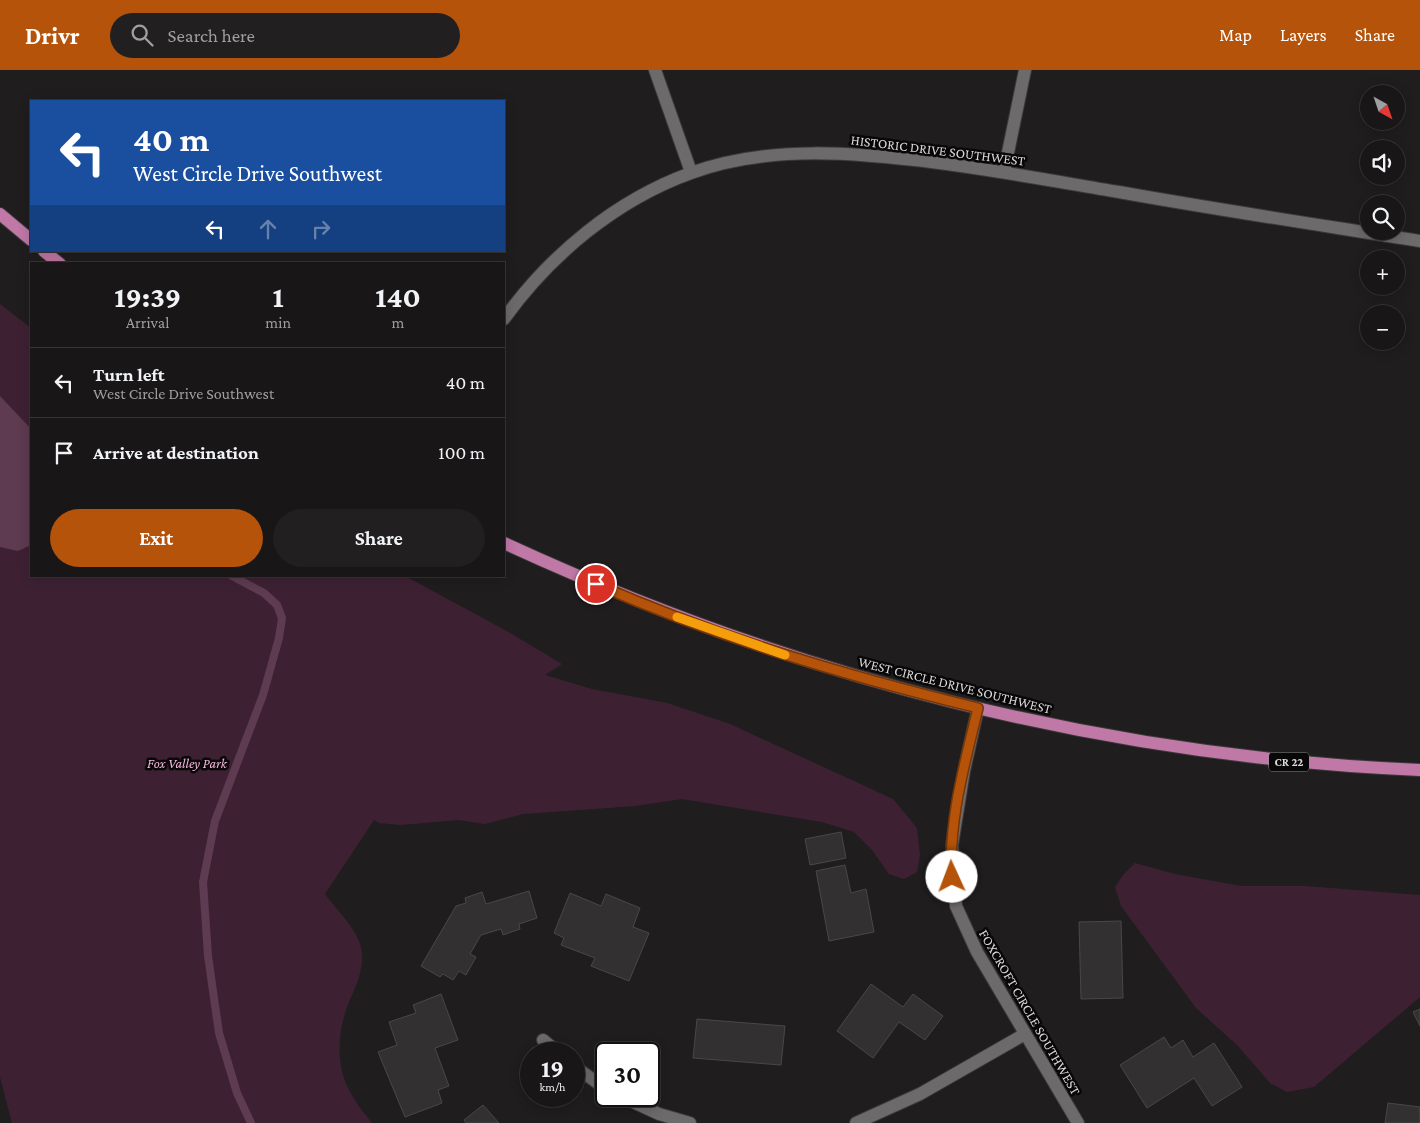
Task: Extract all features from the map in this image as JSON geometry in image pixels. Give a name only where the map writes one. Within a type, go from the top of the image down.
[{"type":"main road","points":[[0,214],[30,239]]},
{"type":"main road","points":[[45,252],[58,262]]},
{"type":"main road","name":"WEST CIRCLE DRIVE SOUTHWEST","points":[[505,542],[613,592],[736,638],[860,678],[978,708],[1104,736],[1190,750],[1307,764],[1420,770]]},
{"type":"street","points":[[655,70],[691,172]]},
{"type":"street","points":[[1004,172],[1025,70]]},
{"type":"street","name":"HISTORIC DRIVE SOUTHWEST","points":[[505,318],[539,276],[587,232],[641,196],[691,172],[739,161],[786,154],[834,153],[888,156],[1004,172],[1420,241]]},
{"type":"street","name":"FOXCROFT CIRCLE SOUTHWEST","points":[[978,708],[964,770],[952,845],[953,888],[956,906],[968,936],[1078,1123]]},
{"type":"street","points":[[856,1123],[920,1094],[1025,1034]]},
{"type":"street","points":[[644,1107],[659,1114],[690,1123]]},
{"type":"green space","name":"Fox Valley Park","points":[[0,304],[30,327],[30,577],[407,577],[505,630],[562,664],[545,675],[592,689],[667,703],[730,724],[893,799],[917,828],[920,855],[917,872],[904,879],[889,874],[872,850],[854,832],[822,822],[682,799],[635,806],[523,814],[485,824],[458,820],[401,825],[379,823],[374,820],[325,894],[355,932],[361,947],[362,960],[359,978],[343,1019],[340,1058],[346,1083],[356,1102],[372,1123],[12,1123],[0,1077]]},
{"type":"green space","points":[[1135,863],[1175,874],[1241,886],[1305,886],[1420,895],[1420,997],[1314,1087],[1287,1092],[1270,1083],[1238,1046],[1196,1008],[1121,906],[1115,887],[1123,875]]},
{"type":"shaded area","points":[[0,396],[30,428],[30,545],[18,551],[0,547]]},
{"type":"building","points":[[841,832],[846,858],[810,865],[805,839]]},
{"type":"building","points":[[845,865],[851,893],[866,889],[874,932],[829,941],[816,871]]},
{"type":"building","points":[[529,891],[537,918],[519,924],[520,929],[503,935],[501,929],[481,935],[470,954],[476,957],[466,975],[459,971],[453,980],[443,974],[440,977],[421,966],[456,906],[466,903],[465,898],[482,892],[486,904]]},
{"type":"building","points":[[570,893],[601,906],[606,894],[640,908],[633,927],[649,933],[629,981],[591,966],[595,958],[561,945],[564,938],[554,933]]},
{"type":"building","points":[[1121,921],[1123,998],[1081,999],[1079,922]]},
{"type":"building","points":[[871,984],[903,1007],[913,994],[943,1016],[925,1040],[899,1022],[873,1058],[837,1031]]},
{"type":"building","points":[[441,994],[458,1040],[435,1048],[449,1086],[438,1090],[442,1103],[405,1117],[378,1052],[397,1045],[389,1022],[416,1013],[413,1005]]},
{"type":"building","points":[[1420,1009],[1420,1026],[1413,1012]]},
{"type":"building","points":[[697,1019],[785,1026],[781,1065],[693,1058]]},
{"type":"building","points":[[1164,1037],[1171,1048],[1183,1040],[1193,1057],[1214,1043],[1242,1087],[1212,1106],[1194,1078],[1147,1108],[1120,1065]]},
{"type":"building","points":[[1388,1103],[1420,1107],[1420,1123],[1385,1123]]},
{"type":"building","points":[[483,1105],[499,1123],[466,1123],[464,1120]]},
{"type":"waterway","points":[[234,577],[264,593],[277,605],[282,618],[279,638],[263,695],[215,821],[203,882],[208,956],[219,1033],[237,1093],[251,1123]]},
{"type":"slow traffic","points":[[677,617],[785,655]]},
{"type":"route","points":[[596,584],[674,616],[789,656],[860,678],[978,708],[960,792],[952,845],[952,877]]}]
